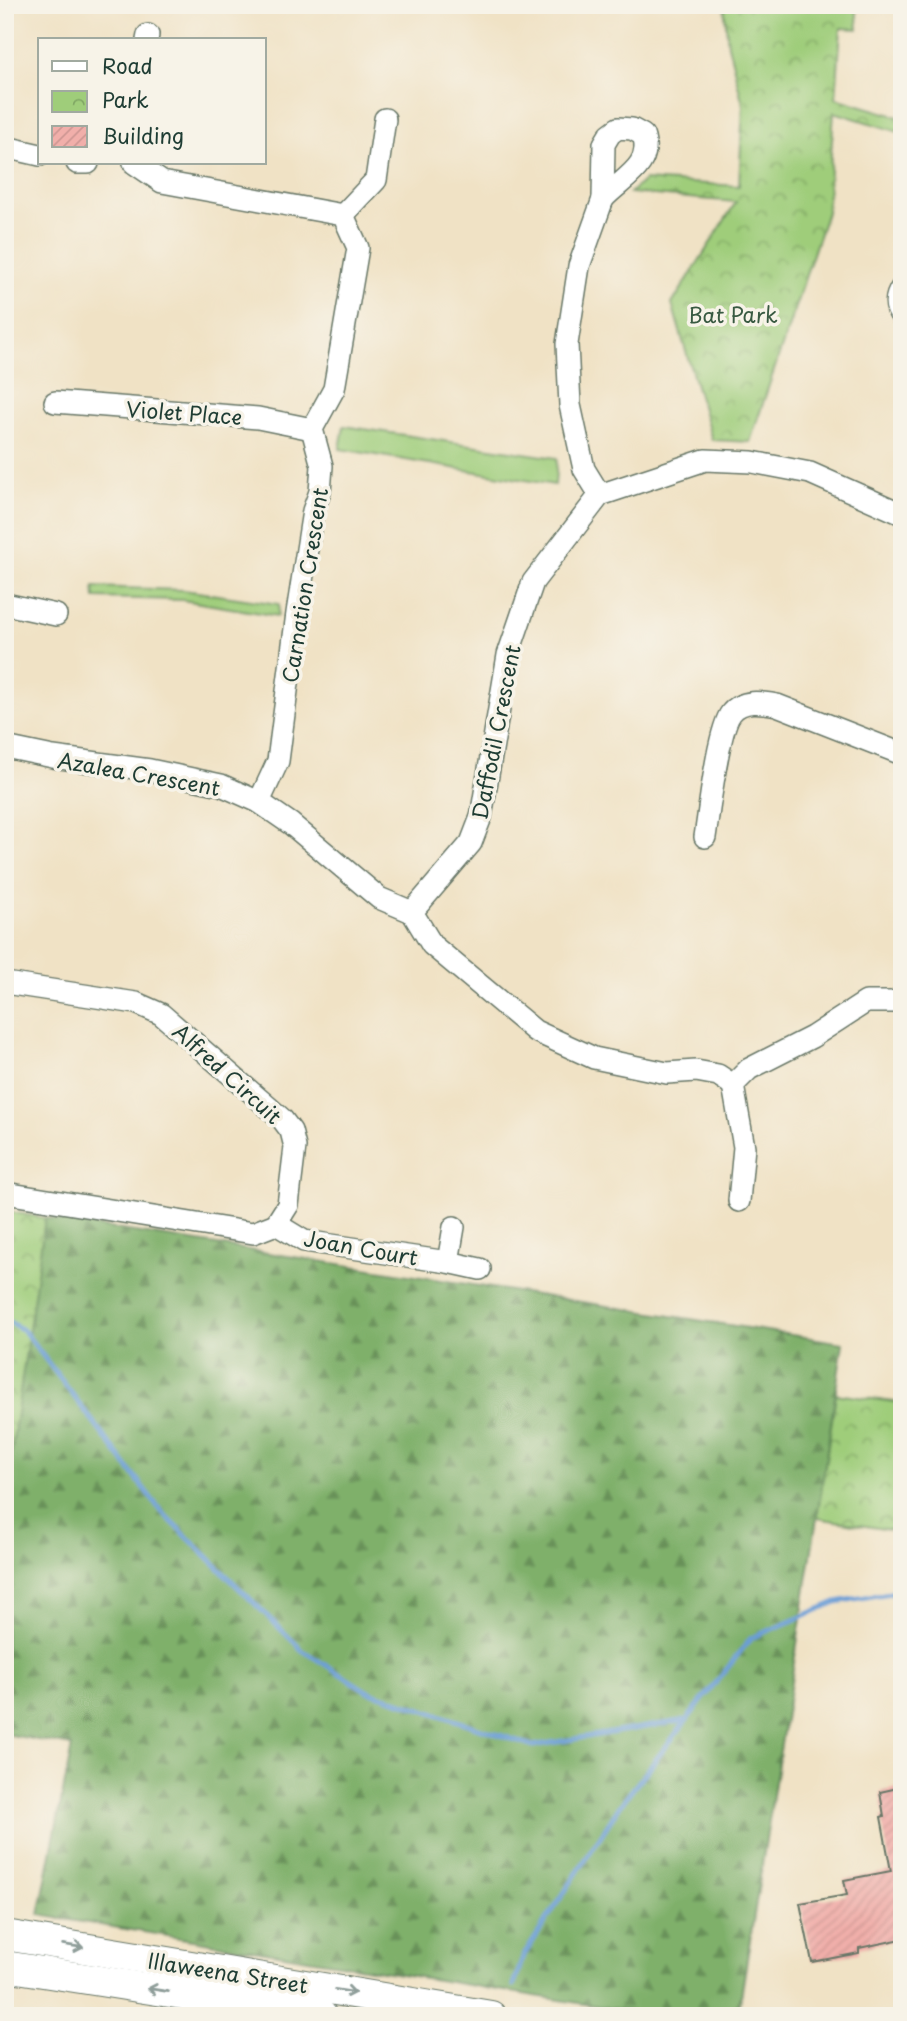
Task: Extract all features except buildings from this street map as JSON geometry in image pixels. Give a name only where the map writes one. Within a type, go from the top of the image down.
[{"type":"main road","name":"Illaweena Street","points":[[5,1935],[491,2016]]},
{"type":"main road","name":"Illaweena Street","points":[[5,1966],[322,2016]]},
{"type":"street","points":[[343,215],[376,180],[385,119]]},
{"type":"street","points":[[5,147],[38,155]]},
{"type":"street","points":[[135,164],[162,182],[343,215]]},
{"type":"street","points":[[603,199],[579,266],[567,344],[570,405],[578,444],[584,469],[600,495],[705,460],[752,462],[810,473],[902,514]]},
{"type":"street","points":[[312,429],[334,389],[358,248],[343,215]]},
{"type":"street","points":[[902,287],[896,305],[902,317]]},
{"type":"street","name":"Violet Place","points":[[55,402],[258,418],[312,429]]},
{"type":"street","name":"Carnation Crescent","points":[[259,802],[278,761],[299,600],[313,511],[320,492],[322,466],[312,429]]},
{"type":"street","name":"Daffodil Crescent","points":[[412,912],[471,843],[481,817],[508,655],[533,582],[600,495]]},
{"type":"street","points":[[5,604],[56,615]]},
{"type":"street","points":[[705,837],[723,732],[731,713],[743,704],[759,701],[777,705],[902,754]]},
{"type":"street","name":"Azalea Crescent","points":[[5,747],[52,757],[150,770],[209,783],[259,802],[290,824],[379,898],[412,912]]},
{"type":"street","points":[[412,912],[432,945],[535,1031],[594,1058],[667,1073],[696,1071],[718,1075],[733,1085],[744,1147],[739,1201]]},
{"type":"street","name":"Alfred Circuit","points":[[5,983],[136,1003],[161,1014],[282,1119],[291,1131],[295,1147],[288,1205],[276,1224]]},
{"type":"street","points":[[733,1085],[750,1069],[812,1037],[866,1002],[900,1002]]},
{"type":"street","points":[[5,1193],[253,1233],[276,1224]]},
{"type":"street","name":"Joan Court","points":[[276,1224],[304,1241],[480,1269]]},
{"type":"street","points":[[448,1262],[454,1227]]},
{"type":"green space","name":"Bat Park","points":[[724,5],[856,5],[858,29],[841,28],[836,98],[902,118],[902,133],[834,112],[827,212],[750,442],[712,440],[672,304],[736,202],[630,193],[644,180],[739,186],[743,104],[728,45]]},
{"type":"green space","points":[[344,426],[557,458],[555,485],[340,449]]},
{"type":"green space","points":[[94,587],[184,590],[279,604],[278,616],[182,600],[95,598]]},
{"type":"green space","points":[[5,1211],[45,1218],[5,1496]]},
{"type":"green space","points":[[45,1218],[843,1343],[738,2016],[658,2016],[39,1915],[72,1746],[5,1734],[5,1496]]},
{"type":"green space","points":[[836,1394],[902,1403],[902,1532],[817,1518]]},
{"type":"waterway","points":[[5,1319],[24,1331],[161,1511],[302,1650],[367,1691],[533,1746],[687,1720]]},
{"type":"waterway","points":[[514,1985],[523,1957],[621,1804],[751,1638],[836,1602],[902,1591]]}]
